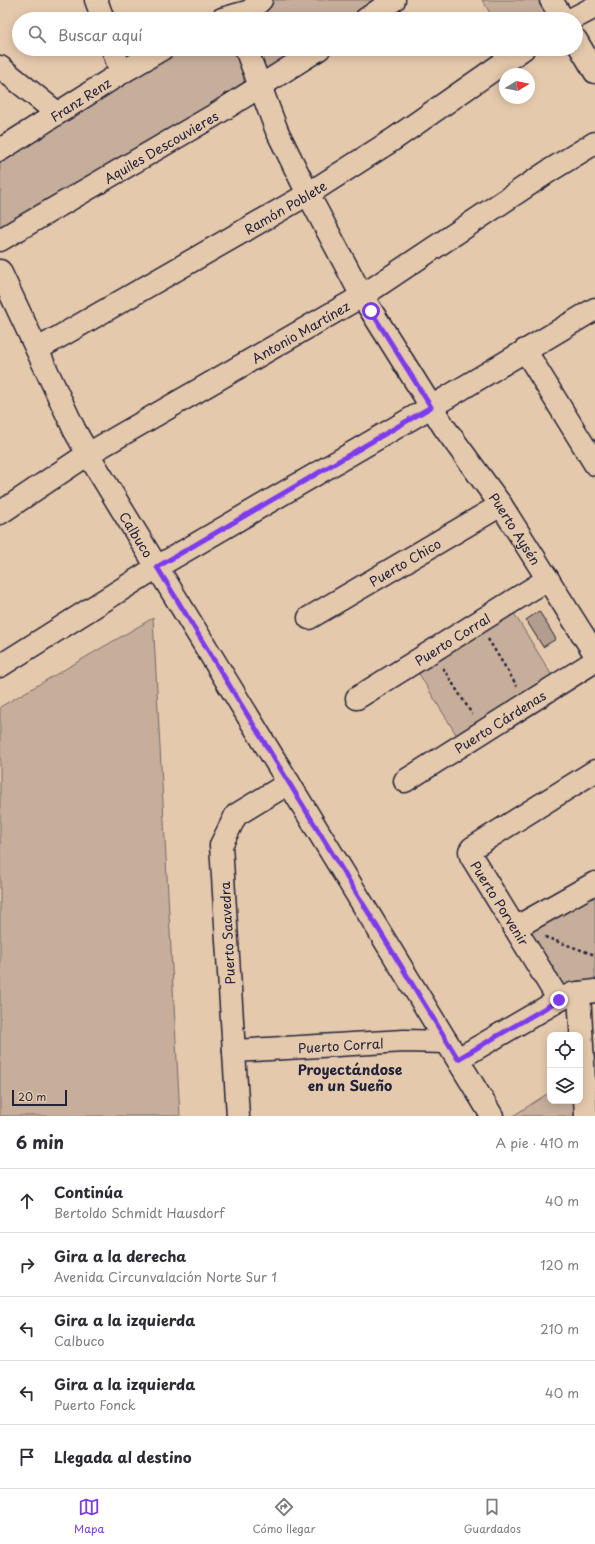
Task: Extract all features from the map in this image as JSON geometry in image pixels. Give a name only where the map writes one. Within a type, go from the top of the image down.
[{"type":"street","points":[[96,0],[100,12]]},
{"type":"street","points":[[240,12],[250,11],[261,0]]},
{"type":"street","points":[[376,12],[394,0]]},
{"type":"street","points":[[551,0],[559,12]]},
{"type":"street","points":[[583,13],[595,7]]},
{"type":"street","points":[[583,52],[595,72]]},
{"type":"street","points":[[115,56],[121,73]]},
{"type":"street","name":"Franz Renz","points":[[0,150],[150,56]]},
{"type":"street","name":"Puerto Aysén","points":[[249,56],[276,131],[362,296],[444,427],[501,505],[595,654]]},
{"type":"street","name":"Aquiles Descouvieres","points":[[0,240],[213,116],[308,56]]},
{"type":"street","name":"Ramón Poblete","points":[[38,349],[308,194],[394,139],[513,56]]},
{"type":"street","points":[[0,67],[57,113]]},
{"type":"street","name":"Antonio Martínez","points":[[0,513],[88,454],[362,296],[549,171],[595,143]]},
{"type":"street","name":"Calbuco","points":[[0,271],[88,454],[492,1116]]},
{"type":"street","points":[[0,666],[157,567],[431,407],[595,309]]},
{"type":"street","points":[[525,350],[595,464]]},
{"type":"street","name":"Puerto Chico","points":[[309,618],[501,505]]},
{"type":"street","name":"Puerto Corral","points":[[357,698],[548,579]]},
{"type":"street","name":"Puerto Cárdenas","points":[[405,781],[595,661]]},
{"type":"street","name":"Puerto Porvenir","points":[[578,994],[515,928],[471,856],[470,851],[472,848],[595,771]]},
{"type":"street","name":"Puerto Saavedra","points":[[238,1116],[221,845],[236,815],[289,783]]},
{"type":"street","points":[[515,928],[595,883]]},
{"type":"street","points":[[452,1050],[578,994],[586,1116]]},
{"type":"street","name":"Puerto Corral","points":[[234,1051],[404,1041],[452,1050]]},
{"type":"path","points":[[478,622],[528,704]]},
{"type":"path","points":[[433,650],[483,732]]},
{"type":"path","points":[[515,928],[595,955]]},
{"type":"shaded area","points":[[275,0],[385,0],[368,12],[264,12]]},
{"type":"shaded area","points":[[482,0],[545,0],[552,12],[490,12]]},
{"type":"shaded area","points":[[168,56],[238,56],[244,79],[242,91],[0,231],[0,161]]},
{"type":"shaded area","points":[[258,56],[301,56],[275,72],[265,70]]},
{"type":"shaded area","points":[[512,610],[554,679],[459,739],[416,669]]},
{"type":"shaded area","points":[[153,618],[180,1116],[0,1116],[0,707]]},
{"type":"shaded area","points":[[595,888],[595,980],[564,987],[558,985],[527,928]]},
{"type":"shaded area","points":[[547,1094],[547,1104],[579,1104],[580,1116],[513,1116]]},
{"type":"building","points":[[539,611],[556,639],[543,647],[526,620]]},
{"type":"district","name":"Proyectándose en un Sueño","points":[[350,1078]]},
{"type":"route","points":[[371,311],[431,407],[157,567],[458,1059],[559,1000]]}]
